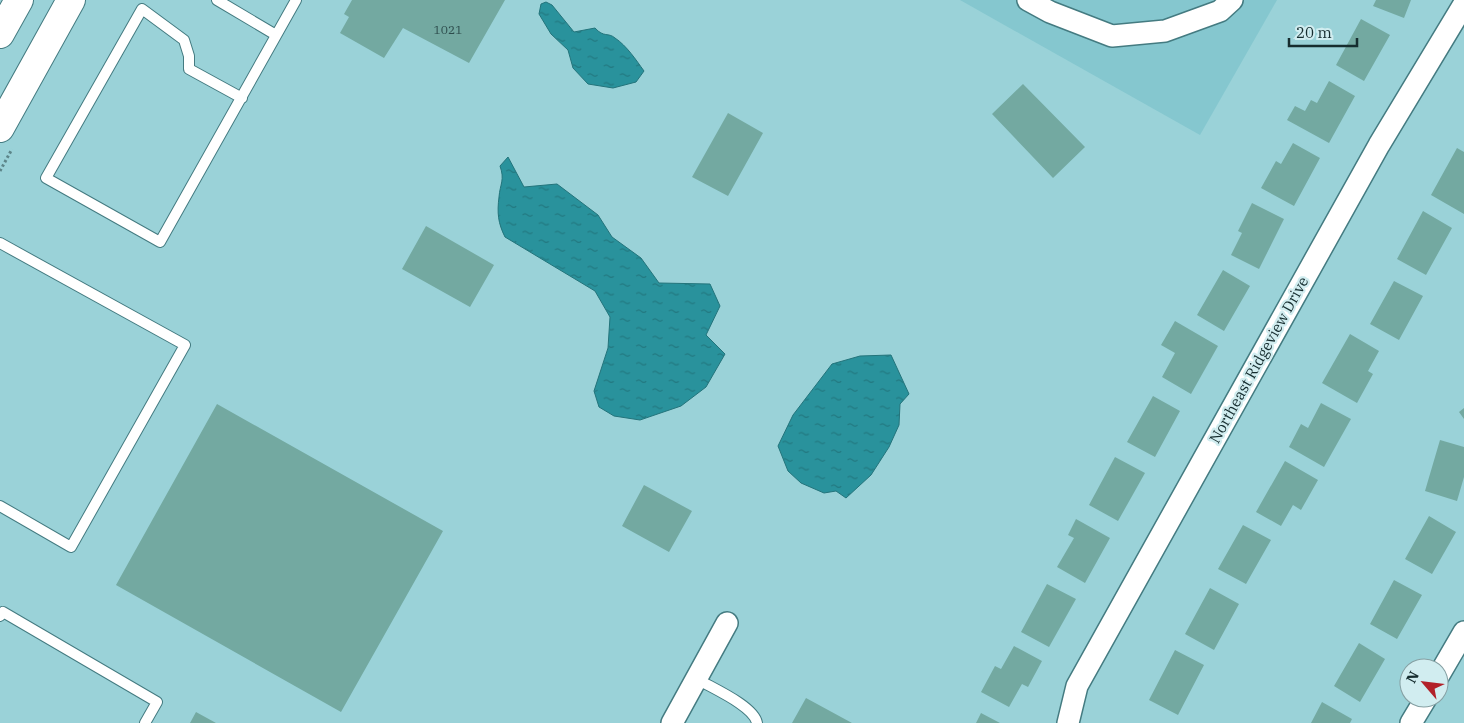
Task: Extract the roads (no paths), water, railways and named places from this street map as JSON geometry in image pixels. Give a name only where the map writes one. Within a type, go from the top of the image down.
[{"type":"main road","points":[[0,34],[20,0]]},
{"type":"main road","points":[[0,128],[71,0]]},
{"type":"street","points":[[1028,0],[1050,12],[1112,36],[1165,31],[1220,11],[1232,0]]},
{"type":"street","name":"Northeast Ridgeview Drive","points":[[1068,723],[1077,686],[1378,145],[1464,4]]},
{"type":"street","points":[[672,723],[727,623]]},
{"type":"street","points":[[1449,658],[1464,632]]},
{"type":"street","points":[[1411,723],[1420,708]]},
{"type":"lane","points":[[217,0],[276,35]]},
{"type":"lane","points":[[242,98],[189,69],[189,56],[184,40],[142,8],[46,178],[160,242],[242,98],[296,0]]},
{"type":"lane","points":[[0,243],[185,345],[71,547],[0,506]]},
{"type":"lane","points":[[0,616],[3,612],[156,702],[145,723]]},
{"type":"lane","points":[[697,679],[748,709],[756,718],[757,723]]},
{"type":"water","points":[[546,2],[552,5],[574,32],[595,28],[601,33],[612,36],[619,41],[631,53],[644,71],[636,82],[613,88],[588,84],[573,68],[568,50],[551,34],[539,14],[541,4]]},
{"type":"water","points":[[508,157],[524,187],[557,184],[598,215],[612,237],[641,258],[659,283],[710,284],[720,306],[706,335],[725,354],[706,387],[681,406],[640,420],[614,416],[599,407],[594,391],[608,348],[610,317],[595,291],[505,237],[499,222],[498,208],[502,179],[500,166]]},
{"type":"water","points":[[891,355],[909,394],[900,404],[899,425],[889,447],[871,475],[846,498],[836,491],[824,493],[801,483],[788,471],[778,446],[793,415],[832,364],[860,356]]}]
